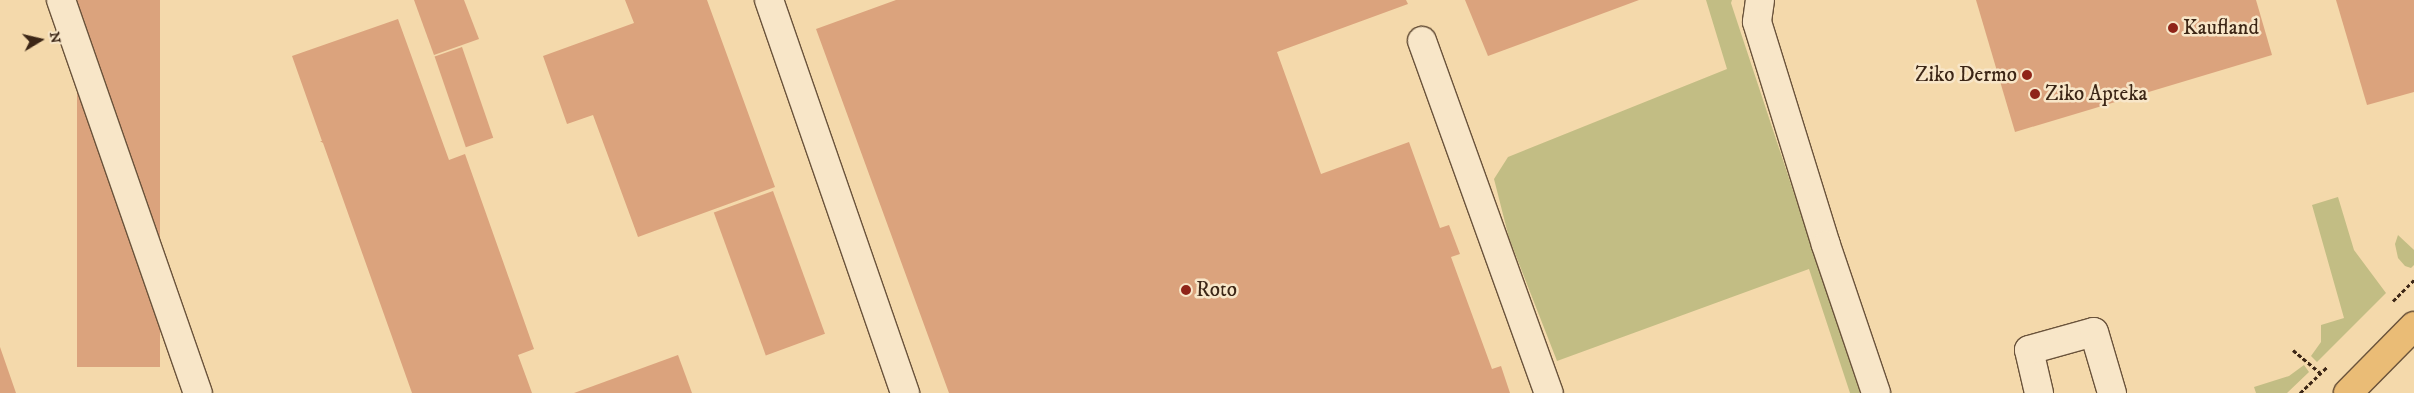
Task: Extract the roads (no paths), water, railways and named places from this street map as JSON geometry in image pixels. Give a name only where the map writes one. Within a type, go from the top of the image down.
[{"type":"main road","points":[[2348,393],[2414,326]]},
{"type":"lane","points":[[61,0],[198,393]]},
{"type":"lane","points":[[769,0],[905,393]]},
{"type":"lane","points":[[1760,0],[1757,22],[1826,245],[1876,393]]},
{"type":"lane","points":[[1422,42],[1550,393]]},
{"type":"lane","points":[[2039,393],[2029,350],[2094,332],[2112,393]]},
{"type":"place","name":"Kaufland","points":[[2173,28]]},
{"type":"place","name":"Ziko Dermo","points":[[2027,75]]},
{"type":"place","name":"Ziko Apteka","points":[[2035,94]]},
{"type":"place","name":"Roto","points":[[1186,290]]}]
